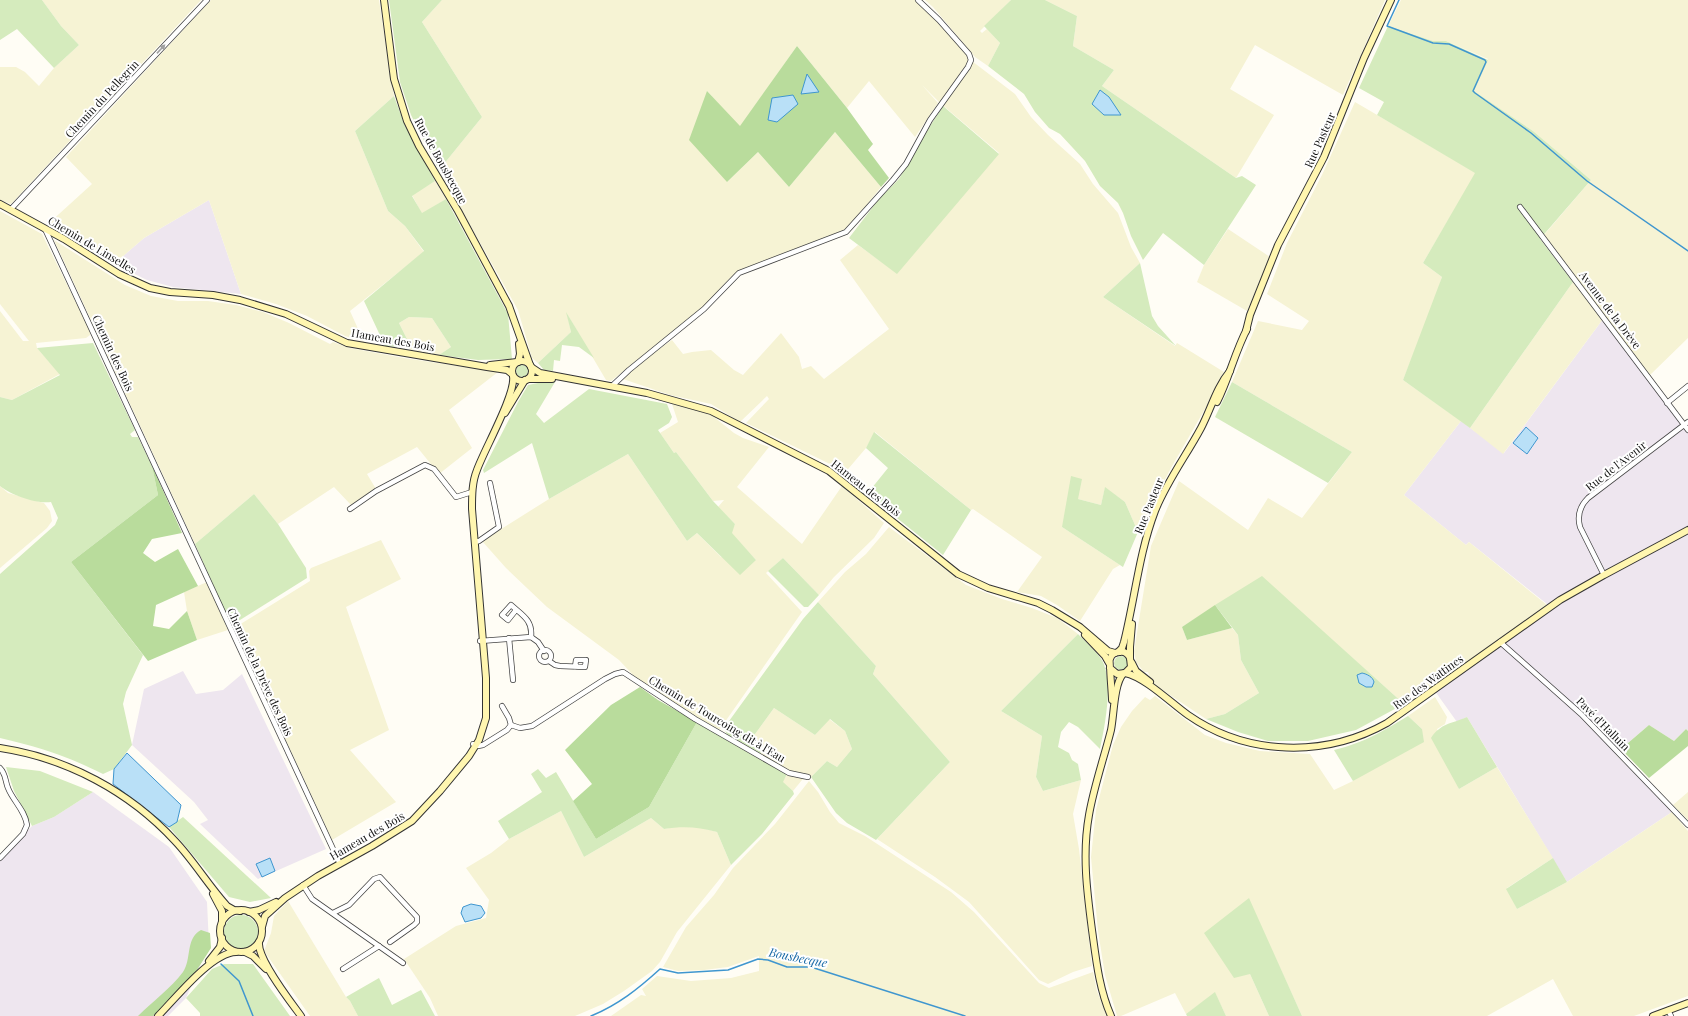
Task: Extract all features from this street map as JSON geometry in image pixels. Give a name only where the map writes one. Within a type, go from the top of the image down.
[{"type":"street","name":"Chemin du Pellegrin","points":[[11,209],[207,0]]},
{"type":"street","name":"Rue de Bousbecque","points":[[384,0],[394,79],[407,121],[416,142],[466,226],[506,300],[531,366]]},
{"type":"street","points":[[612,386],[629,370],[704,309],[739,273],[846,232],[906,164],[930,120],[968,67],[971,60],[969,54],[943,24],[918,0]]},
{"type":"street","name":"Rue Pasteur","points":[[1116,652],[1123,644],[1145,543],[1155,511],[1168,483],[1223,390],[1254,314],[1262,286],[1285,231],[1324,157],[1364,58],[1391,0]]},
{"type":"street","name":"Chemin de Linselles","points":[[0,204],[44,228],[119,274],[141,284],[170,292],[213,295],[255,303],[286,314],[315,328]]},
{"type":"street","name":"Avenue de la Drève","points":[[1520,208],[1668,403],[1686,423],[1688,430]]},
{"type":"street","name":"Chemin des Bois","points":[[44,228],[165,487]]},
{"type":"street","name":"Rue de Bousbecque","points":[[515,321],[520,352],[518,362]]},
{"type":"street","name":"Hameau des Bois","points":[[262,927],[263,919],[267,913],[303,885],[410,824],[440,792],[464,762],[485,723],[486,691],[472,492],[477,470],[512,390],[513,375],[507,370],[355,345],[339,340],[315,328]]},
{"type":"street","points":[[518,362],[525,362],[531,366],[532,374],[527,380],[518,380],[513,375],[513,367],[518,362]]},
{"type":"street","name":"Hameau des Bois","points":[[471,364],[497,365],[518,362]]},
{"type":"street","name":"Hameau des Bois","points":[[531,366],[540,373],[661,396],[706,409],[814,462],[834,475],[958,574],[988,588],[1038,603],[1066,618],[1087,632],[1108,651],[1116,652]]},
{"type":"street","name":"Hameau des Bois","points":[[494,431],[527,380],[540,378],[572,380]]},
{"type":"street","points":[[1668,403],[1688,386]]},
{"type":"street","name":"Rue de l'Avenir","points":[[1604,574],[1580,526],[1579,518],[1582,506],[1588,498],[1686,423]]},
{"type":"street","points":[[350,509],[376,491],[425,465],[434,469],[456,497],[472,492]]},
{"type":"street","points":[[475,542],[499,528],[490,483]]},
{"type":"street","name":"Chemin de la Drève des Bois","points":[[165,487],[340,864]]},
{"type":"street","name":"Rue des Wattines","points":[[1124,674],[1133,676],[1163,695],[1198,721],[1215,730],[1236,738],[1260,745],[1279,748],[1304,748],[1327,745],[1357,737],[1387,723],[1551,606],[1604,574],[1688,530]]},
{"type":"street","name":"Rue Pasteur","points":[[1131,661],[1130,649],[1133,601]]},
{"type":"street","points":[[516,610],[530,622],[532,628],[531,637]]},
{"type":"street","name":"Hameau des Bois","points":[[1066,618],[1105,656],[1109,665]]},
{"type":"street","points":[[482,641],[531,637],[538,642],[544,651],[548,651],[550,653],[551,658],[549,661]]},
{"type":"street","points":[[509,638],[513,680]]},
{"type":"street","name":"Pavé d'Halluin","points":[[1500,642],[1581,714],[1688,825]]},
{"type":"street","points":[[544,651],[540,654],[540,659],[544,662],[549,661],[558,666],[575,667]]},
{"type":"street","points":[[1111,1016],[1098,973],[1087,890],[1085,852],[1091,803],[1113,718],[1117,683],[1129,670],[1131,661],[1126,653],[1116,652],[1110,657],[1109,665],[1113,718]]},
{"type":"street","name":"Rue des Wattines","points":[[1131,661],[1136,671],[1163,695]]},
{"type":"street","points":[[1109,665],[1116,673],[1124,674]]},
{"type":"street","name":"Chemin de Tourcoing dit à l'Eau","points":[[511,725],[520,728],[532,726],[605,679],[623,672],[695,719],[789,773],[808,777]]},
{"type":"street","points":[[474,744],[485,744],[507,730],[511,725],[502,706]]},
{"type":"street","points":[[0,748],[22,752],[88,776],[131,802],[169,834],[227,906],[234,910],[248,912],[258,918],[262,927],[259,946],[261,953],[276,981],[300,1016]]},
{"type":"street","points":[[0,752],[40,758]]},
{"type":"street","points":[[0,768],[4,773],[8,788],[22,811],[27,825],[23,834],[0,858]]},
{"type":"street","points":[[158,1016],[200,972],[221,944],[223,917],[220,908],[202,876]]},
{"type":"street","points":[[333,913],[349,904],[374,879],[380,878],[417,917],[417,922],[414,925],[390,942]]},
{"type":"street","points":[[303,885],[312,899],[403,963]]},
{"type":"street","name":"Hameau des Bois","points":[[248,912],[259,910],[285,898]]},
{"type":"street","points":[[222,924],[228,915],[240,911]]},
{"type":"street","points":[[222,937],[226,946],[238,952]]},
{"type":"street","points":[[245,952],[253,948],[260,941]]},
{"type":"street","points":[[343,969],[380,946]]},
{"type":"street","points":[[200,972],[221,956],[229,953],[245,952],[256,958],[276,981]]},
{"type":"street","points":[[1653,1016],[1670,1013],[1688,1002]]},
{"type":"shaded area","points":[[42,0],[201,0],[11,204],[0,200],[0,67],[16,67],[25,72],[39,86],[54,68],[79,45],[61,26]]},
{"type":"shaded area","points":[[211,0],[379,0],[394,96],[355,131],[388,211],[405,226],[424,252],[350,311],[364,342],[345,336],[307,316],[276,304],[241,294],[209,200],[144,238],[114,264],[48,224],[92,184],[66,157]]},
{"type":"shaded area","points":[[442,0],[915,0],[966,53],[968,58],[1015,94],[1031,117],[1048,135],[1080,164],[1093,184],[1118,213],[1131,247],[1140,263],[1103,297],[1175,346],[1177,343],[1224,372],[1213,395],[1171,468],[1138,532],[1125,502],[1105,488],[1101,505],[1078,499],[1062,527],[1120,565],[1113,569],[1080,621],[1041,596],[1017,592],[1042,557],[973,509],[971,510],[875,432],[866,448],[843,475],[830,464],[746,423],[769,399],[767,396],[740,422],[711,404],[670,395],[623,379],[642,361],[672,340],[683,354],[711,350],[734,370],[743,375],[781,333],[799,357],[802,369],[811,366],[824,379],[889,329],[840,260],[858,245],[897,273],[999,153],[940,103],[922,85],[938,103],[915,137],[869,81],[847,108],[797,46],[740,127],[707,91],[727,182],[758,152],[789,187],[835,132],[881,187],[850,226],[842,231],[737,272],[703,308],[611,381],[606,380],[567,314],[571,332],[538,363],[532,358],[518,310],[439,170],[482,117],[422,22]]},
{"type":"shaded area","points":[[925,0],[1011,0],[980,31],[982,33],[987,29],[1000,43],[988,66],[975,57],[933,7]]},
{"type":"shaded area","points":[[1045,0],[1385,0],[1343,95],[1255,45],[1230,89],[1274,115],[1236,178],[1102,86],[1114,70],[1073,46],[1077,16]]},
{"type":"shaded area","points":[[1401,0],[1688,0],[1688,338],[1649,376],[1544,235],[1591,180],[1533,131],[1474,91],[1488,59],[1446,41],[1433,41],[1388,26]]},
{"type":"shaded area","points":[[1355,102],[1476,173],[1423,263],[1442,277],[1432,308],[1403,380],[1461,421],[1404,495],[1466,545],[1469,542],[1547,605],[1432,687],[1404,704],[1262,577],[1182,627],[1187,640],[1232,628],[1238,635],[1241,660],[1259,693],[1225,714],[1206,719],[1152,683],[1148,672],[1144,672],[1136,662],[1134,651],[1151,546],[1179,481],[1248,530],[1268,498],[1302,518],[1352,452],[1232,382],[1258,321],[1302,330],[1309,321],[1267,294],[1287,243],[1322,175]]},
{"type":"shaded area","points":[[435,181],[446,199],[422,214],[412,195]]},
{"type":"shaded area","points":[[209,200],[241,294],[173,287],[147,280],[114,264],[144,238]]},
{"type":"shaded area","points":[[0,211],[42,234],[90,331],[90,335],[86,338],[36,343],[37,348],[60,374],[12,400],[0,397],[0,311],[23,341],[29,341],[0,304]]},
{"type":"shaded area","points":[[1228,229],[1270,257],[1247,311],[1197,282],[1204,265]]},
{"type":"shaded area","points":[[54,240],[125,285],[151,296],[178,301],[208,301],[236,305],[263,312],[289,323],[330,344],[333,342],[350,348],[404,358],[498,372],[449,410],[472,448],[439,474],[417,447],[367,474],[376,489],[351,505],[334,487],[278,524],[254,494],[195,544]]},
{"type":"shaded area","points":[[1573,282],[1603,319],[1503,454],[1470,428]]},
{"type":"shaded area","points":[[409,317],[432,318],[451,347],[439,355],[399,347],[407,339],[399,323]]},
{"type":"shaded area","points":[[1603,319],[1688,429],[1688,731],[1686,729],[1674,741],[1649,725],[1615,754],[1672,812],[1567,882],[1467,717],[1457,722],[1432,687],[1547,604],[1469,542],[1466,545],[1404,495],[1461,421],[1504,453]]},
{"type":"shaded area","points":[[672,404],[700,410],[714,417],[734,433],[743,438],[769,447],[737,487],[802,544],[842,486],[884,523],[874,538],[834,577],[819,595],[783,558],[766,573],[802,612],[720,729],[717,729],[679,708],[634,676],[619,660],[547,607],[506,568],[482,541],[549,499],[628,454],[687,541],[697,533],[721,557],[756,560],[731,533],[735,524],[718,507],[724,500],[713,501],[676,452],[674,453],[660,433],[678,422]]},
{"type":"shaded area","points":[[0,486],[8,493],[44,503],[50,511],[52,521],[47,528],[0,568]]},
{"type":"shaded area","points":[[889,527],[966,585],[1057,618],[1078,634],[1001,711],[1042,736],[1036,777],[1043,791],[1081,780],[1073,814],[1079,849],[1092,966],[1073,972],[1048,984],[1039,980],[969,902],[935,877],[877,839],[950,762],[873,674],[876,666],[818,602],[845,572],[866,554]]},
{"type":"shaded area","points":[[381,540],[401,579],[346,607],[389,730],[350,750],[396,802],[332,840],[234,628],[310,581],[309,571],[311,568]]},
{"type":"shaded area","points":[[207,582],[228,630],[197,640],[187,611],[184,592]]},
{"type":"shaded area","points":[[183,671],[196,694],[223,690],[242,674],[326,849],[258,879],[200,824],[208,820],[194,802],[132,745],[144,689]]},
{"type":"shaded area","points":[[1155,696],[1205,735],[1226,743],[1260,751],[1310,754],[1334,790],[1353,781],[1422,729],[1408,716],[1435,697],[1447,717],[1445,724],[1437,729],[1459,789],[1497,767],[1553,858],[1507,888],[1517,909],[1567,882],[1672,812],[1688,831],[1688,996],[1634,1016],[1573,1016],[1553,979],[1487,1016],[1302,1016],[1248,898],[1250,974],[1269,1016],[1226,1016],[1215,993],[1186,1014],[1175,993],[1121,1016],[1117,1016],[1105,975],[1098,931],[1091,857],[1096,810],[1113,745],[1121,727],[1132,711],[1145,697],[1150,700]]},
{"type":"shaded area","points":[[774,708],[815,735],[829,719],[845,731],[852,749],[837,767],[827,761],[811,777],[802,780],[793,791],[782,782],[790,771],[760,754],[762,750],[750,741]]},
{"type":"shaded area","points":[[809,781],[839,823],[865,836],[951,892],[974,912],[1039,983],[1049,988],[1093,972],[1097,991],[1107,1016],[611,1016],[641,995],[646,996],[642,989],[657,976],[691,981],[731,978],[759,971],[759,956],[728,967],[704,970],[678,971],[663,967],[686,927],[714,895],[733,868],[775,824]]},
{"type":"shaded area","points":[[93,792],[169,847],[207,902],[209,945],[186,998],[168,1016],[0,1016],[0,860],[32,826],[54,817]]},
{"type":"shaded area","points":[[1688,792],[1688,820],[1673,805]]},
{"type":"shaded area","points":[[561,811],[584,857],[651,818],[664,829],[680,826],[699,827],[717,832],[731,865],[677,932],[660,962],[652,971],[603,1004],[575,1016],[438,1016],[430,998],[404,959],[456,926],[486,918],[489,900],[466,868],[491,853],[509,839]]},
{"type":"shaded area","points":[[288,901],[358,1016],[310,1016],[264,951],[271,933],[274,916]]},
{"type":"green space","points":[[0,0],[42,0],[61,26],[79,45],[54,68],[17,29],[0,40]]},
{"type":"green space","points":[[389,0],[442,0],[422,22],[482,117],[439,170],[411,115],[400,82]]},
{"type":"green space","points":[[1011,0],[1045,0],[1077,16],[1073,46],[1114,70],[1102,86],[1236,178],[1242,176],[1256,185],[1204,265],[1163,233],[1143,260],[1131,236],[1118,203],[1100,186],[1085,161],[1060,134],[1049,128],[1035,112],[1024,94],[988,66],[1000,43],[984,26]]},
{"type":"green space","points":[[1388,26],[1433,41],[1446,41],[1488,60],[1474,91],[1533,131],[1591,180],[1540,239],[1573,282],[1470,428],[1403,380],[1442,277],[1423,263],[1475,173],[1377,115],[1384,102],[1359,88]]},
{"type":"green space","points":[[797,46],[847,108],[873,144],[868,150],[889,178],[881,187],[835,132],[789,187],[758,152],[727,182],[689,140],[707,91],[740,126]]},
{"type":"green space","points":[[394,96],[405,126],[435,181],[412,196],[422,213],[446,199],[508,314],[512,359],[478,360],[439,355],[451,347],[432,318],[409,317],[399,323],[407,339],[399,347],[385,346],[364,301],[424,251],[405,226],[388,211],[355,131]]},
{"type":"green space","points":[[943,106],[999,154],[897,274],[849,238],[879,199],[899,179]]},
{"type":"green space","points":[[1140,263],[1152,316],[1158,326],[1176,346],[1103,297]]},
{"type":"green space","points":[[566,312],[594,358],[579,347],[562,345],[560,361],[554,360],[553,371],[544,370],[538,363],[571,332]]},
{"type":"green space","points":[[93,343],[135,430],[130,434],[132,437],[138,437],[152,466],[158,495],[71,562],[143,655],[126,692],[123,704],[132,745],[114,769],[103,774],[53,753],[0,738],[0,574],[55,525],[58,518],[51,502],[38,502],[24,498],[10,493],[0,486],[0,397],[12,400],[60,375],[37,348]]},
{"type":"green space","points":[[520,365],[524,365],[528,371],[524,377],[520,377],[516,373],[516,369]]},
{"type":"green space","points":[[543,382],[555,382],[536,414],[544,423],[589,389],[667,404],[672,417],[669,423],[658,430],[674,453],[676,452],[713,501],[735,524],[732,533],[756,560],[740,575],[697,533],[687,541],[628,454],[549,499],[532,443],[484,473],[483,470],[528,385]]},
{"type":"green space","points":[[1232,382],[1352,452],[1328,483],[1215,417]]},
{"type":"green space","points":[[874,432],[971,510],[943,555],[867,494],[888,468],[866,448]]},
{"type":"green space","points":[[152,466],[182,533],[152,539],[143,553],[155,562],[178,549],[198,586],[156,605],[153,626],[169,629],[187,611],[197,640],[148,661],[71,562],[158,495]]},
{"type":"green space","points":[[1071,476],[1082,479],[1078,499],[1101,505],[1105,487],[1125,502],[1138,532],[1123,567],[1062,527]]},
{"type":"green space","points":[[254,494],[278,524],[306,568],[307,578],[231,625],[195,544]]},
{"type":"green space","points":[[783,558],[819,595],[808,607],[804,607],[768,571]]},
{"type":"green space","points":[[1262,576],[1404,704],[1356,730],[1308,741],[1268,741],[1238,732],[1206,719],[1225,714],[1259,693],[1241,660],[1238,635],[1215,605]]},
{"type":"green space","points":[[818,602],[876,666],[873,674],[950,762],[876,840],[847,823],[836,813],[811,777],[827,761],[837,767],[852,749],[845,731],[830,719],[815,735],[774,708],[750,741],[762,750],[760,754],[727,735],[724,728],[803,619]]},
{"type":"green space","points":[[1215,605],[1232,628],[1187,640],[1182,627]]},
{"type":"green space","points":[[1078,634],[1101,659],[1106,671],[1108,693],[1100,749],[1078,727],[1069,722],[1061,732],[1058,747],[1069,753],[1072,760],[1078,764],[1081,780],[1043,791],[1036,777],[1042,736],[1001,711]]},
{"type":"green space","points":[[1121,656],[1126,658],[1128,663],[1126,668],[1121,670],[1116,668],[1114,663],[1116,658]]},
{"type":"green space","points":[[640,687],[658,700],[697,722],[649,807],[596,839],[573,801],[592,784],[565,750],[611,705]]},
{"type":"green space","points":[[1408,716],[1422,729],[1424,742],[1353,781],[1334,750],[1364,740]]},
{"type":"green space","points":[[1467,717],[1497,767],[1459,789],[1431,738],[1439,729],[1447,724]]},
{"type":"green space","points":[[697,722],[787,774],[783,782],[793,791],[794,794],[762,834],[731,865],[717,832],[691,828],[664,829],[651,818],[584,857],[561,811],[509,839],[498,821],[542,792],[531,774],[538,769],[546,778],[556,772],[596,839],[649,807]]},
{"type":"green space","points":[[1649,725],[1674,741],[1686,729],[1688,731],[1688,746],[1649,778],[1621,749]]},
{"type":"green space","points":[[6,767],[40,771],[93,792],[54,817],[32,826],[14,791]]},
{"type":"green space","points":[[183,817],[271,898],[250,902],[229,897],[169,827]]},
{"type":"green space","points":[[1553,858],[1567,882],[1517,909],[1506,889]]},
{"type":"green space","points":[[1249,898],[1302,1016],[1269,1016],[1250,974],[1234,978],[1204,933]]},
{"type":"green space","points":[[244,915],[251,917],[256,922],[258,932],[256,942],[251,947],[238,949],[231,947],[226,942],[224,929],[226,922],[231,917]]},
{"type":"green space","points":[[201,930],[210,933],[211,948],[195,973],[153,1016],[138,1016],[183,972],[186,967],[193,939]]},
{"type":"green space","points":[[224,964],[253,964],[290,1016],[200,1016],[200,1013],[186,998],[212,969]]},
{"type":"green space","points":[[379,978],[392,1005],[421,990],[435,1016],[358,1016],[350,1001],[346,997]]},
{"type":"green space","points":[[1215,992],[1226,1016],[1187,1016],[1186,1014]]},
{"type":"water","points":[[807,74],[819,92],[801,94]]},
{"type":"water","points":[[1100,90],[1109,97],[1121,115],[1104,115],[1092,104]]},
{"type":"water","points":[[793,95],[798,104],[777,122],[768,120],[772,98]]},
{"type":"water","points":[[1526,427],[1538,438],[1527,454],[1513,443]]},
{"type":"water","points":[[1362,673],[1368,675],[1372,679],[1374,682],[1372,687],[1366,687],[1359,683],[1357,675]]},
{"type":"water","points":[[127,753],[181,805],[177,822],[169,827],[113,784],[114,769]]},
{"type":"water","points":[[270,858],[275,871],[262,877],[256,864]]},
{"type":"water","points":[[471,904],[481,906],[485,913],[481,918],[465,922],[461,913],[463,907]]},
{"type":"waterway","points":[[1399,0],[1387,26],[1433,43],[1449,44],[1485,60],[1486,62],[1473,91],[1475,93],[1531,133],[1587,181],[1688,251]]},
{"type":"waterway","name":"Bousbecque","points":[[591,1016],[601,1012],[627,996],[660,969],[678,973],[728,970],[758,959],[768,960],[787,967],[811,967],[965,1016]]},
{"type":"waterway","points":[[221,964],[239,981],[253,1016]]}]
